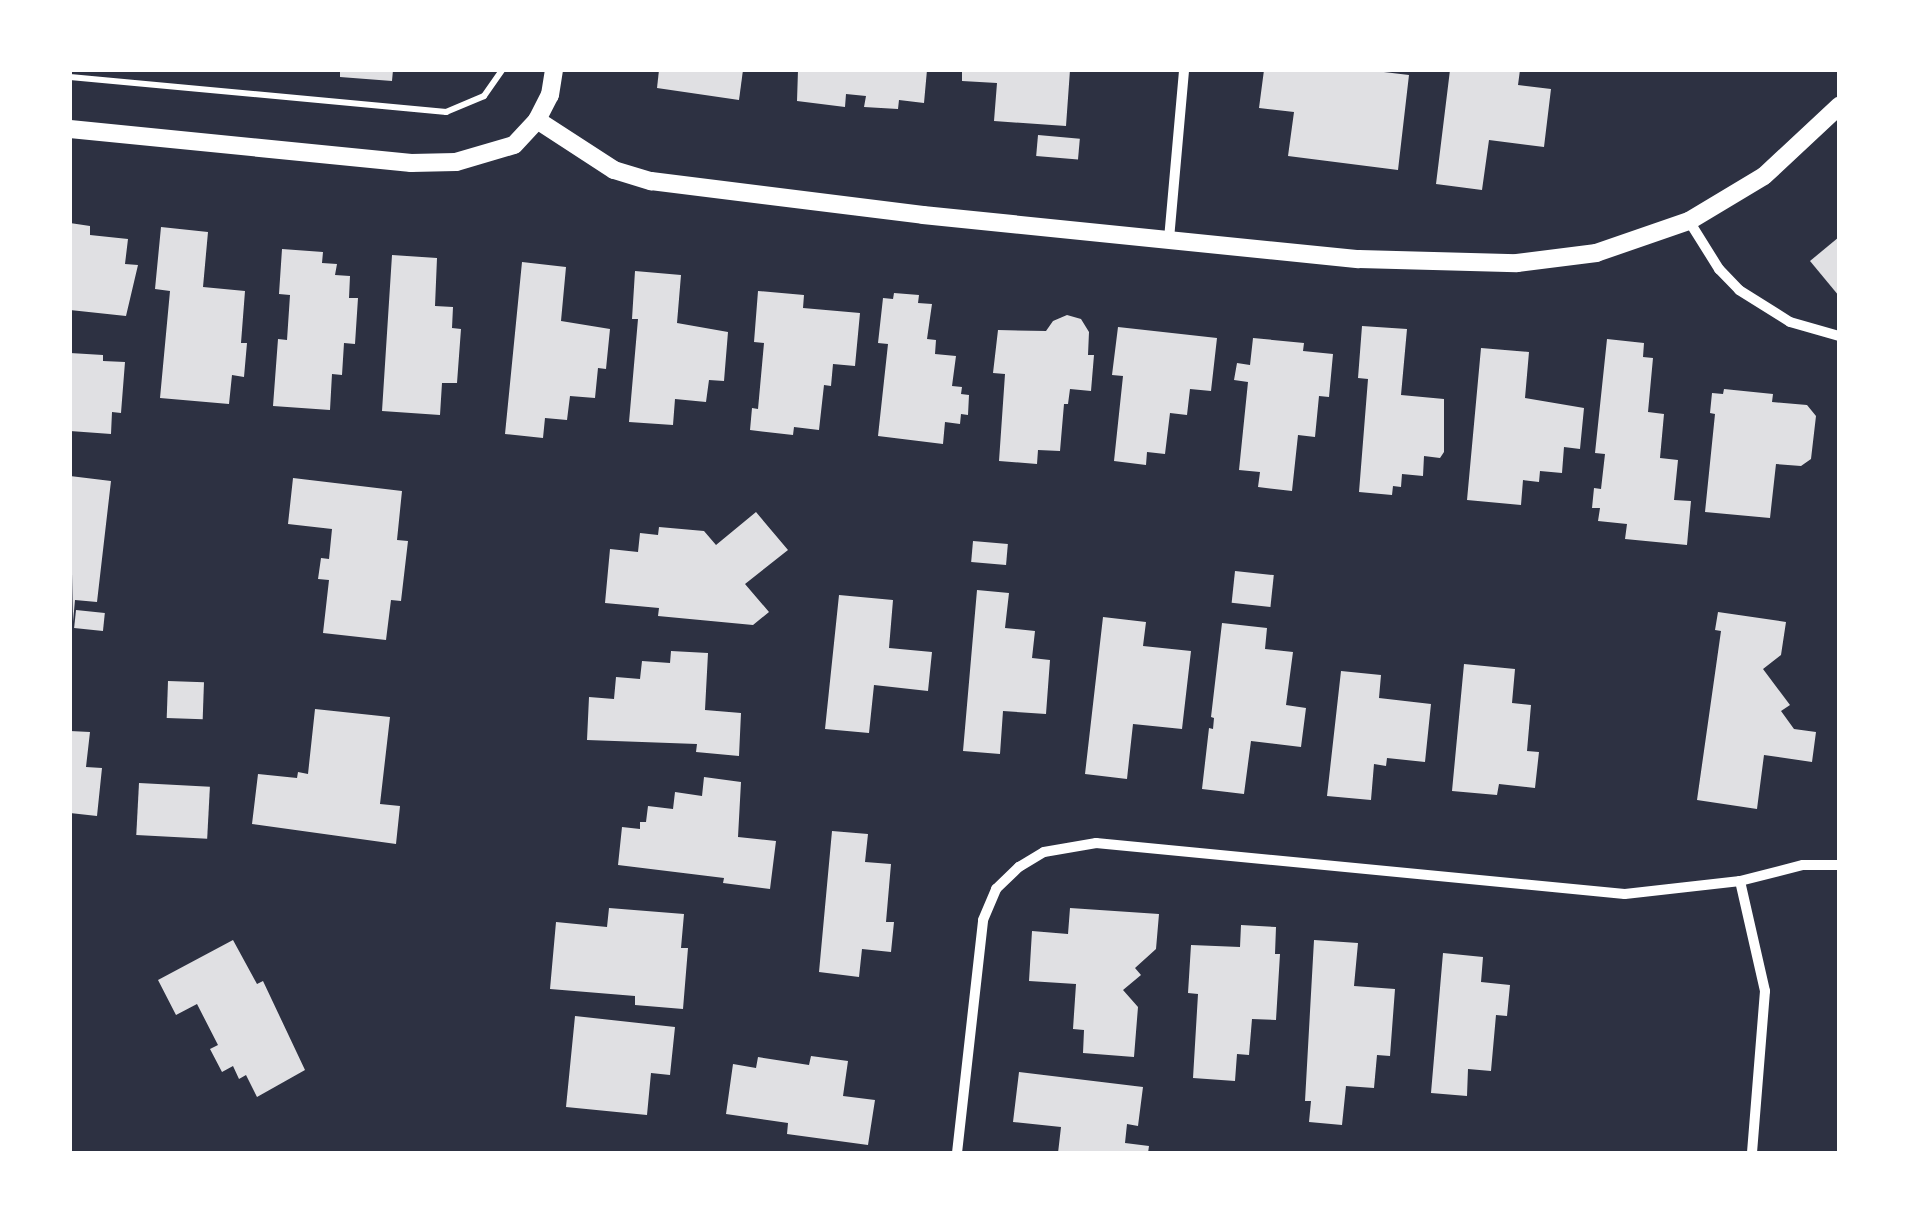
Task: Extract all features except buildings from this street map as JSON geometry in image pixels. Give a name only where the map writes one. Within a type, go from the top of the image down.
[{"type":"street","points":[[70,129],[411,163],[456,162],[514,145],[538,120],[550,95],[554,70]]},
{"type":"street","points":[[1170,239],[1184,70]]},
{"type":"street","points":[[538,120],[594,159],[634,178],[923,215],[1360,258],[1517,263],[1596,253],[1689,221],[1764,176],[1839,106]]},
{"type":"street","points":[[1689,221],[1719,270],[1739,290],[1790,322],[1839,336]]},
{"type":"street","points":[[957,1153],[984,920],[996,890],[1019,867],[1044,852],[1096,842],[1626,894],[1740,881],[1803,865],[1839,865]]},
{"type":"street","points":[[1740,881],[1764,991],[1752,1153]]},
{"type":"path","points":[[70,76],[446,112],[484,96],[502,70]]}]
